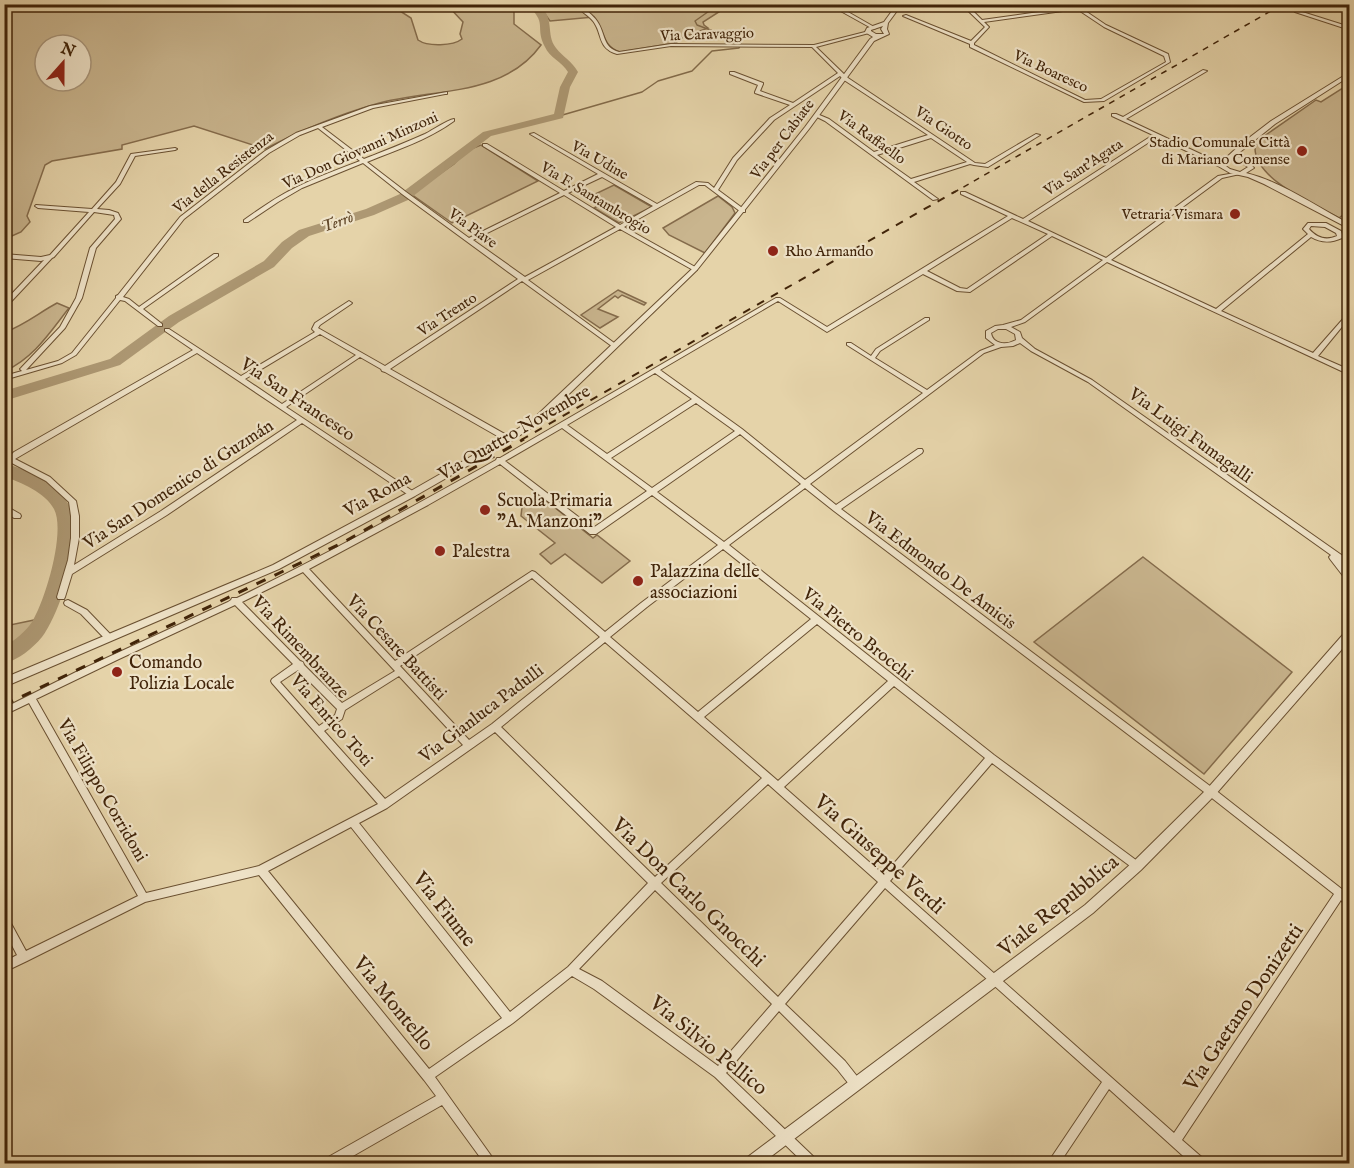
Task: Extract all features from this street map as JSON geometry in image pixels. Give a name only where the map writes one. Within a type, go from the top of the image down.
[{"type":"street","name":"Via Caravaggio","points":[[577,4],[595,22],[600,39],[615,53],[671,45],[813,46],[871,33]]},
{"type":"street","points":[[830,4],[871,33],[887,34],[885,26]]},
{"type":"street","name":"Via per Cabiate","points":[[711,252],[817,115],[871,33],[885,26],[900,4]]},
{"type":"street","points":[[963,4],[983,21],[987,28],[972,43]]},
{"type":"street","points":[[983,21],[1074,6]]},
{"type":"street","name":"Via Boaresco","points":[[905,16],[972,43],[974,47],[1084,101],[1100,101],[1166,64],[1168,58],[1108,28],[1074,6]]},
{"type":"street","points":[[1296,11],[1350,29]]},
{"type":"street","name":"Via Giotto","points":[[813,46],[843,75],[971,162],[986,166],[1038,135]]},
{"type":"street","points":[[1299,105],[1350,68]]},
{"type":"street","points":[[1123,119],[1205,71]]},
{"type":"street","points":[[732,73],[760,84],[758,92],[793,104]]},
{"type":"street","points":[[1220,177],[1222,172],[1220,161],[1228,158],[1251,137],[1350,73]]},
{"type":"street","points":[[743,211],[715,190],[733,162],[774,117],[843,75]]},
{"type":"street","points":[[1341,79],[1350,81]]},
{"type":"street","name":"Via della Resistenza","points":[[4,378],[56,363],[72,355],[82,346],[118,297],[188,212],[270,150],[295,135],[384,104],[444,93]]},
{"type":"street","name":"Via Raffaello","points":[[817,115],[935,199]]},
{"type":"street","points":[[1114,115],[1220,165],[1267,183],[1350,228]]},
{"type":"street","name":"Via Don Giovanni Minzoni","points":[[246,221],[297,189],[415,140],[446,126],[452,120]]},
{"type":"street","name":"Via Piave","points":[[318,126],[411,199],[615,346]]},
{"type":"street","name":"Via Udine","points":[[532,134],[656,206]]},
{"type":"street","name":"Via Sant'Agata","points":[[1024,221],[1157,135]]},
{"type":"street","points":[[874,154],[931,136]]},
{"type":"street","points":[[1014,345],[1019,338],[1018,328],[1023,321],[1106,259],[1220,177],[1250,170],[1247,148],[1251,137]]},
{"type":"street","name":"Via F. Santambrogio","points":[[486,145],[620,227],[695,269]]},
{"type":"street","points":[[5,305],[118,183],[133,155],[175,149]]},
{"type":"street","points":[[1198,155],[1228,158],[1249,165],[1267,183]]},
{"type":"street","points":[[911,181],[971,162]]},
{"type":"street","points":[[469,240],[601,175]]},
{"type":"street","name":"Via Trento","points":[[384,370],[524,279],[698,183],[705,183],[715,190]]},
{"type":"street","points":[[963,193],[1350,373]]},
{"type":"street","points":[[20,372],[62,327],[79,298],[93,248],[118,220],[114,214],[93,210],[38,206]]},
{"type":"street","points":[[924,272],[1012,216]]},
{"type":"street","points":[[1340,235],[1338,239],[1329,241],[1310,235],[1306,229],[1315,224],[1332,226],[1350,241]]},
{"type":"street","points":[[924,272],[959,290],[968,291],[1052,234]]},
{"type":"street","points":[[1218,310],[1310,235]]},
{"type":"street","name":"Via Roma","points":[[4,683],[276,567],[508,439],[544,414],[711,252]]},
{"type":"street","points":[[140,309],[216,255]]},
{"type":"street","points":[[4,256],[41,259],[52,256]]},
{"type":"street","name":"Via Quattro Novembre","points":[[4,712],[304,568],[381,528],[778,299],[827,330],[924,272]]},
{"type":"street","points":[[118,297],[125,299],[160,325]]},
{"type":"street","points":[[349,303],[315,326],[315,329],[508,439]]},
{"type":"street","points":[[1314,356],[1350,313]]},
{"type":"street","points":[[872,358],[878,350],[927,319]]},
{"type":"street","points":[[982,352],[989,338],[988,332],[992,328],[1023,321]]},
{"type":"street","name":"Via Luigi Fumagalli","points":[[1003,327],[1012,329],[1034,350],[1090,381],[1350,565]]},
{"type":"street","name":"Via San Francesco","points":[[167,330],[412,494]]},
{"type":"street","points":[[241,379],[319,332]]},
{"type":"street","points":[[989,338],[1001,345]]},
{"type":"street","points":[[849,344],[927,393],[982,352],[1001,345]]},
{"type":"street","name":"Via Luigi Fumagalli","points":[[1001,345],[1014,345],[1034,350]]},
{"type":"street","points":[[109,638],[84,612],[64,600],[75,538],[72,501],[48,479],[10,459],[197,350]]},
{"type":"street","points":[[282,406],[360,355]]},
{"type":"street","name":"Via Edmondo De Amicis","points":[[655,370],[740,430],[805,486],[1211,792],[1340,893],[1350,904]]},
{"type":"street","name":"Via Gianluca Padulli","points":[[4,967],[144,898],[261,870],[384,805],[495,727],[644,605],[927,393]]},
{"type":"street","points":[[606,458],[697,399]]},
{"type":"street","name":"Via San Domenico di Guzmán","points":[[69,572],[164,513],[302,420]]},
{"type":"street","name":"Via Pietro Brocchi","points":[[562,424],[725,546],[991,759],[1137,866]]},
{"type":"street","points":[[499,460],[593,532],[740,430]]},
{"type":"street","points":[[836,509],[920,452]]},
{"type":"street","points":[[4,507],[17,516]]},
{"type":"street","name":"Via Luigi Fumagalli","points":[[1328,551],[1350,579]]},
{"type":"street","name":"Via Cesare Battisti","points":[[304,568],[468,746]]},
{"type":"street","name":"Via Giuseppe Verdi","points":[[397,669],[532,574],[768,778],[1201,1164]]},
{"type":"street","name":"Via Rimembranze","points":[[236,600],[300,664],[340,712]]},
{"type":"street","points":[[698,717],[816,620]]},
{"type":"street","name":"Viale Repubblica","points":[[750,1164],[1076,920],[1137,866],[1211,792],[1350,633]]},
{"type":"street","name":"Via Enrico Toti","points":[[300,664],[275,681],[384,805]]},
{"type":"street","points":[[318,731],[397,669]]},
{"type":"street","points":[[778,787],[893,682]]},
{"type":"street","name":"Via Filippo Corridoni","points":[[32,698],[144,898]]},
{"type":"street","name":"Via Don Carlo Gnocchi","points":[[495,727],[841,1065],[856,1084]]},
{"type":"street","points":[[719,1073],[991,759]]},
{"type":"street","points":[[428,1076],[509,1019],[571,970],[655,883],[768,778]]},
{"type":"street","name":"Via Fiume","points":[[352,821],[509,1019]]},
{"type":"street","name":"Via Montello","points":[[261,870],[428,1076],[492,1164]]},
{"type":"street","name":"Via Gaetano Donizetti","points":[[1175,1141],[1340,893]]},
{"type":"street","points":[[4,919],[24,958]]},
{"type":"street","name":"Via Silvio Pellico","points":[[571,970],[598,985],[719,1073],[787,1136],[813,1164]]},
{"type":"street","points":[[1052,1164],[1108,1082]]},
{"type":"street","points":[[327,1164],[444,1098]]},
{"type":"shaded area","points":[[341,4],[338,9],[397,9],[411,18],[418,40],[440,45],[462,39],[460,34],[463,22],[447,5],[722,4],[725,8],[703,22],[708,28],[675,43],[620,52],[614,50],[607,42],[594,17],[550,21],[542,10],[514,9],[514,24],[541,45],[525,62],[507,74],[487,83],[397,99],[361,108],[265,149],[194,126],[122,145],[122,149],[52,161],[45,165],[27,216],[30,222],[21,232],[5,239],[5,5]]},
{"type":"shaded area","name":"Stadio Comunale Città di Mariano Comense","points":[[1349,84],[1349,210],[1339,218],[1275,181],[1258,160],[1255,148],[1260,139],[1316,100],[1321,102]]},
{"type":"shaded area","points":[[481,145],[538,181],[452,223],[411,194],[454,164],[466,151]]},
{"type":"shaded area","points":[[614,185],[652,207],[619,223],[594,208],[603,203],[591,196]]},
{"type":"shaded area","points":[[718,196],[732,207],[735,213],[705,253],[669,235],[663,228]]},
{"type":"shaded area","points":[[618,290],[646,303],[644,305],[622,295],[618,298],[615,296],[598,309],[618,317],[600,328],[581,315]]},
{"type":"shaded area","points":[[57,303],[69,308],[33,352],[5,371],[5,332],[25,323]]},
{"type":"shaded area","points":[[539,495],[593,538],[597,535],[630,561],[602,583],[565,554],[551,564],[540,554],[555,543],[521,516],[522,507]]},
{"type":"shaded area","points":[[1143,557],[1292,672],[1204,774],[1034,642]]},
{"type":"shaded area","points":[[39,619],[23,640],[5,654],[5,626]]},
{"type":"waterway","name":"Terrò","points":[[4,396],[115,362],[174,319],[269,264],[287,245],[304,233],[370,212],[404,197],[487,134],[559,116],[565,87],[573,72],[568,63],[550,48],[544,17],[537,8],[530,4]]},
{"type":"waterway","points":[[559,116],[642,92],[658,81],[692,71],[712,51],[739,48],[741,43],[737,40],[697,25],[695,21],[712,9],[728,4]]},
{"type":"waterway","points":[[4,56],[7,59],[4,60]]},
{"type":"waterway","name":"Terrò","points":[[4,469],[46,490],[59,503],[66,521],[60,569],[50,603],[36,631],[19,647],[4,656]]},
{"type":"railway","points":[[953,193],[1283,4]]},
{"type":"railway","points":[[521,440],[956,191]]},
{"type":"railway","points":[[4,705],[344,542],[524,439]]},
{"type":"place","name":"Stadio Comunale Città di Mariano Comense","points":[[1302,151]]},
{"type":"place","name":"Vetraria Vismara","points":[[1235,214]]},
{"type":"place","name":"Rho Armando","points":[[773,251]]},
{"type":"place","name":"Scuola Primaria \"A. Manzoni\"","points":[[485,510]]},
{"type":"place","name":"Palestra","points":[[440,551]]},
{"type":"place","name":"Palazzina delle associazioni","points":[[638,581]]},
{"type":"place","name":"Comando Polizia Locale","points":[[117,672]]}]
